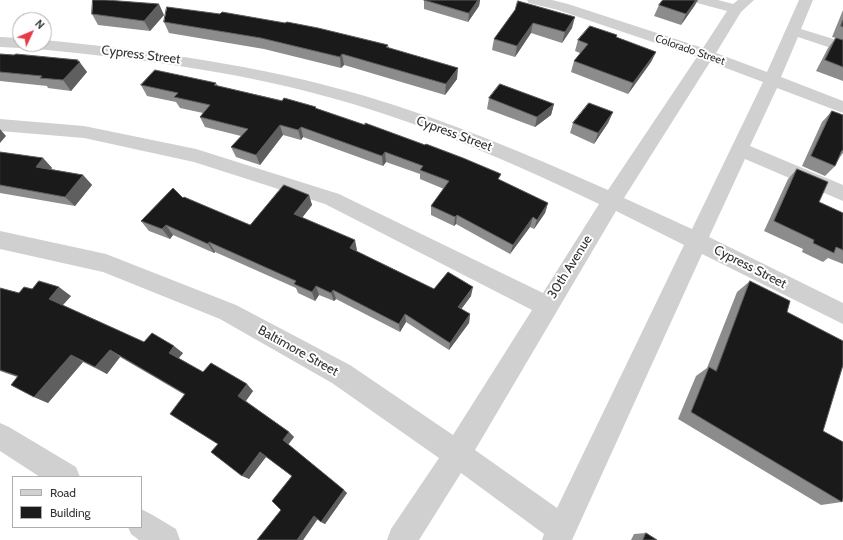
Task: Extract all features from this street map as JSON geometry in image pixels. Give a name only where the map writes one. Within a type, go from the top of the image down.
[{"type":"street","name":"Colorado Street","points":[[534,0],[563,7],[707,56],[843,107]]},
{"type":"street","points":[[702,0],[741,5]]},
{"type":"street","points":[[560,535],[696,240],[772,80],[806,0]]},
{"type":"street","name":"30th Avenue","points":[[402,540],[457,454],[612,200],[741,5]]},
{"type":"street","points":[[793,31],[843,47]]},
{"type":"street","points":[[0,42],[12,43]]},
{"type":"street","name":"Cypress Street","points":[[52,45],[183,60],[269,77],[360,100],[480,142],[612,200],[696,240],[843,314]]},
{"type":"street","points":[[0,125],[84,132],[196,156],[332,199],[546,306]]},
{"type":"street","points":[[740,149],[843,193]]},
{"type":"street","name":"Baltimore Street","points":[[0,240],[106,263],[228,312],[341,374],[457,454],[560,535]]},
{"type":"street","points":[[0,436],[64,476]]},
{"type":"street","points":[[142,525],[165,540]]},
{"type":"building","points":[[93,0],[159,4],[144,21],[92,14]]},
{"type":"building","points":[[424,0],[478,0],[469,13]]},
{"type":"building","points":[[663,0],[696,0],[686,14],[659,5]]},
{"type":"building","points":[[518,1],[575,17],[565,32],[533,23],[517,46],[494,39],[515,10]]},
{"type":"building","points":[[167,7],[220,14],[222,12],[318,28],[388,45],[386,47],[458,68],[446,84],[342,54],[340,57],[261,38],[164,22]]},
{"type":"building","points":[[590,26],[617,35],[616,37],[656,52],[633,83],[574,61],[588,44],[578,40]]},
{"type":"building","points":[[836,38],[843,40],[843,67],[825,60]]},
{"type":"building","points":[[0,54],[16,54],[78,60],[77,61],[80,62],[63,80],[40,78],[42,76],[0,72]]},
{"type":"building","points":[[155,70],[216,83],[214,85],[282,101],[284,98],[316,107],[315,108],[365,125],[365,123],[425,145],[426,144],[501,174],[498,179],[548,203],[537,220],[533,217],[513,245],[457,215],[455,217],[431,206],[449,181],[420,170],[423,166],[385,152],[382,156],[301,127],[298,130],[280,125],[256,155],[231,147],[248,129],[200,117],[210,105],[174,97],[178,93],[141,85]]},
{"type":"building","points":[[500,84],[554,104],[537,117],[489,98]]},
{"type":"building","points":[[589,103],[613,112],[598,133],[573,123]]},
{"type":"building","points":[[832,111],[843,115],[843,151],[842,150],[835,166],[811,156]]},
{"type":"building","points":[[0,152],[43,158],[36,167],[83,175],[65,197],[0,185]]},
{"type":"building","points":[[797,169],[828,182],[819,202],[843,213],[843,250],[836,247],[834,253],[813,243],[814,240],[774,221]]},
{"type":"building","points":[[284,185],[309,195],[294,214],[355,240],[350,248],[434,289],[448,272],[473,287],[458,307],[470,314],[450,343],[405,314],[399,324],[333,290],[331,293],[316,286],[312,292],[294,284],[296,281],[209,242],[208,244],[166,225],[162,229],[141,221],[173,188],[183,198],[184,197],[250,225]]},
{"type":"building","points":[[39,281],[59,287],[49,299],[144,342],[152,333],[174,346],[169,353],[203,372],[211,363],[247,384],[238,396],[289,432],[283,440],[344,490],[321,522],[314,516],[297,540],[257,540],[281,510],[272,501],[292,476],[260,452],[242,476],[211,452],[218,444],[170,414],[185,394],[110,350],[95,367],[71,355],[34,397],[11,385],[18,376],[0,370],[0,288],[19,293],[24,287],[32,289]]},
{"type":"building","points":[[750,281],[790,301],[787,312],[843,341],[843,365],[823,431],[843,442],[842,502],[691,412],[709,367],[716,371]]},
{"type":"building","points":[[646,533],[657,540],[643,540]]}]
